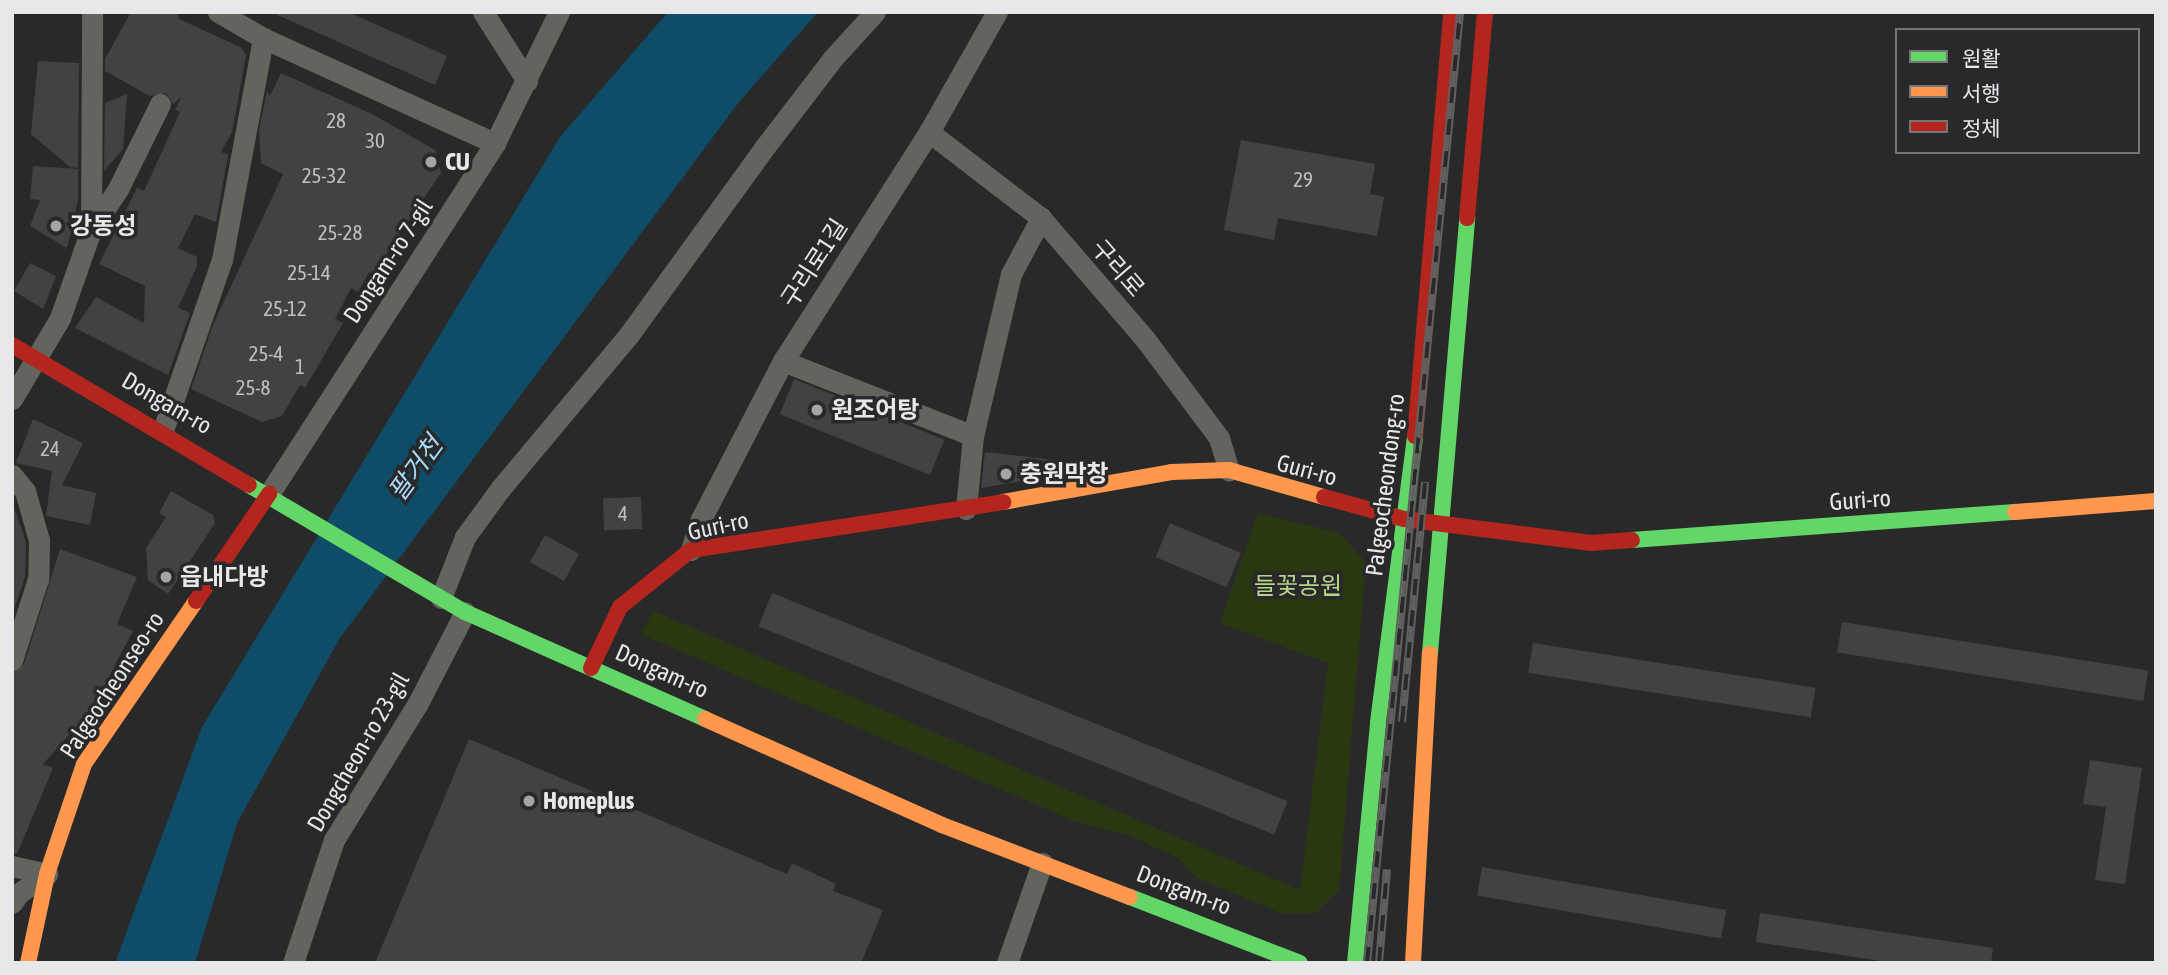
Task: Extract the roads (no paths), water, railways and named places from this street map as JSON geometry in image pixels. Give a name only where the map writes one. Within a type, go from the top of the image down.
[{"type":"main road","name":"Palgeocheondong-ro","points":[[1355,963],[1404,519],[1451,12]]},
{"type":"main road","points":[[1413,963],[1427,684],[1485,12]]},
{"type":"main road","name":"Dongam-ro","points":[[12,345],[163,430],[465,612],[929,819],[1300,963]]},
{"type":"main road","name":"Guri-ro","points":[[591,668],[620,607],[691,551],[966,509],[1171,472],[1229,470],[1404,519],[1442,526],[1604,543],[2156,501]]},
{"type":"main road","name":"Palgeocheonseo-ro","points":[[28,963],[47,874],[84,764],[269,494]]},
{"type":"street","points":[[91,230],[92,12]]},
{"type":"street","points":[[218,12],[263,38],[495,143]]},
{"type":"street","points":[[483,12],[527,81]]},
{"type":"street","name":"Dongam-ro 7-gil","points":[[269,494],[495,143],[559,12]]},
{"type":"street","points":[[441,598],[465,537],[500,489],[628,336],[802,98],[875,12]]},
{"type":"street","name":"구리로1길","points":[[691,551],[701,519],[783,361],[929,132],[997,12]]},
{"type":"street","points":[[163,430],[222,260],[263,38]]},
{"type":"street","points":[[12,399],[60,318],[91,230],[118,189],[160,104]]},
{"type":"street","name":"구리로","points":[[929,132],[1041,218],[1145,339],[1203,416],[1219,438],[1229,470]]},
{"type":"street","points":[[966,509],[973,436],[1011,274],[1041,218]]},
{"type":"street","points":[[783,361],[973,436]]},
{"type":"street","points":[[12,475],[24,491],[39,540],[38,579],[12,660]]},
{"type":"street","name":"Dongcheon-ro 23-gil","points":[[293,963],[334,840],[418,703],[465,612]]},
{"type":"street","points":[[1007,963],[1041,863]]},
{"type":"street","points":[[12,866],[47,874]]},
{"type":"street","points":[[12,903],[19,893],[47,874]]},
{"type":"water","name":"팔거천","points":[[668,12],[818,12],[739,102],[340,638],[237,823],[195,963],[115,963],[202,727],[560,137]]},
{"type":"railway","points":[[1367,963],[1460,12]]},
{"type":"railway","points":[[1402,722],[1425,482]]},
{"type":"railway","points":[[1379,963],[1387,869]]},
{"type":"place","name":"CU","points":[[431,162]]},
{"type":"place","name":"강동성","points":[[56,226]]},
{"type":"place","name":"원조어탕","points":[[817,410]]},
{"type":"place","name":"충원막창","points":[[1006,474]]},
{"type":"place","name":"읍내다방","points":[[166,577]]},
{"type":"place","name":"Homeplus","points":[[529,801]]},
{"type":"park label","name":"들꽃공원","points":[[1298,586]]}]
